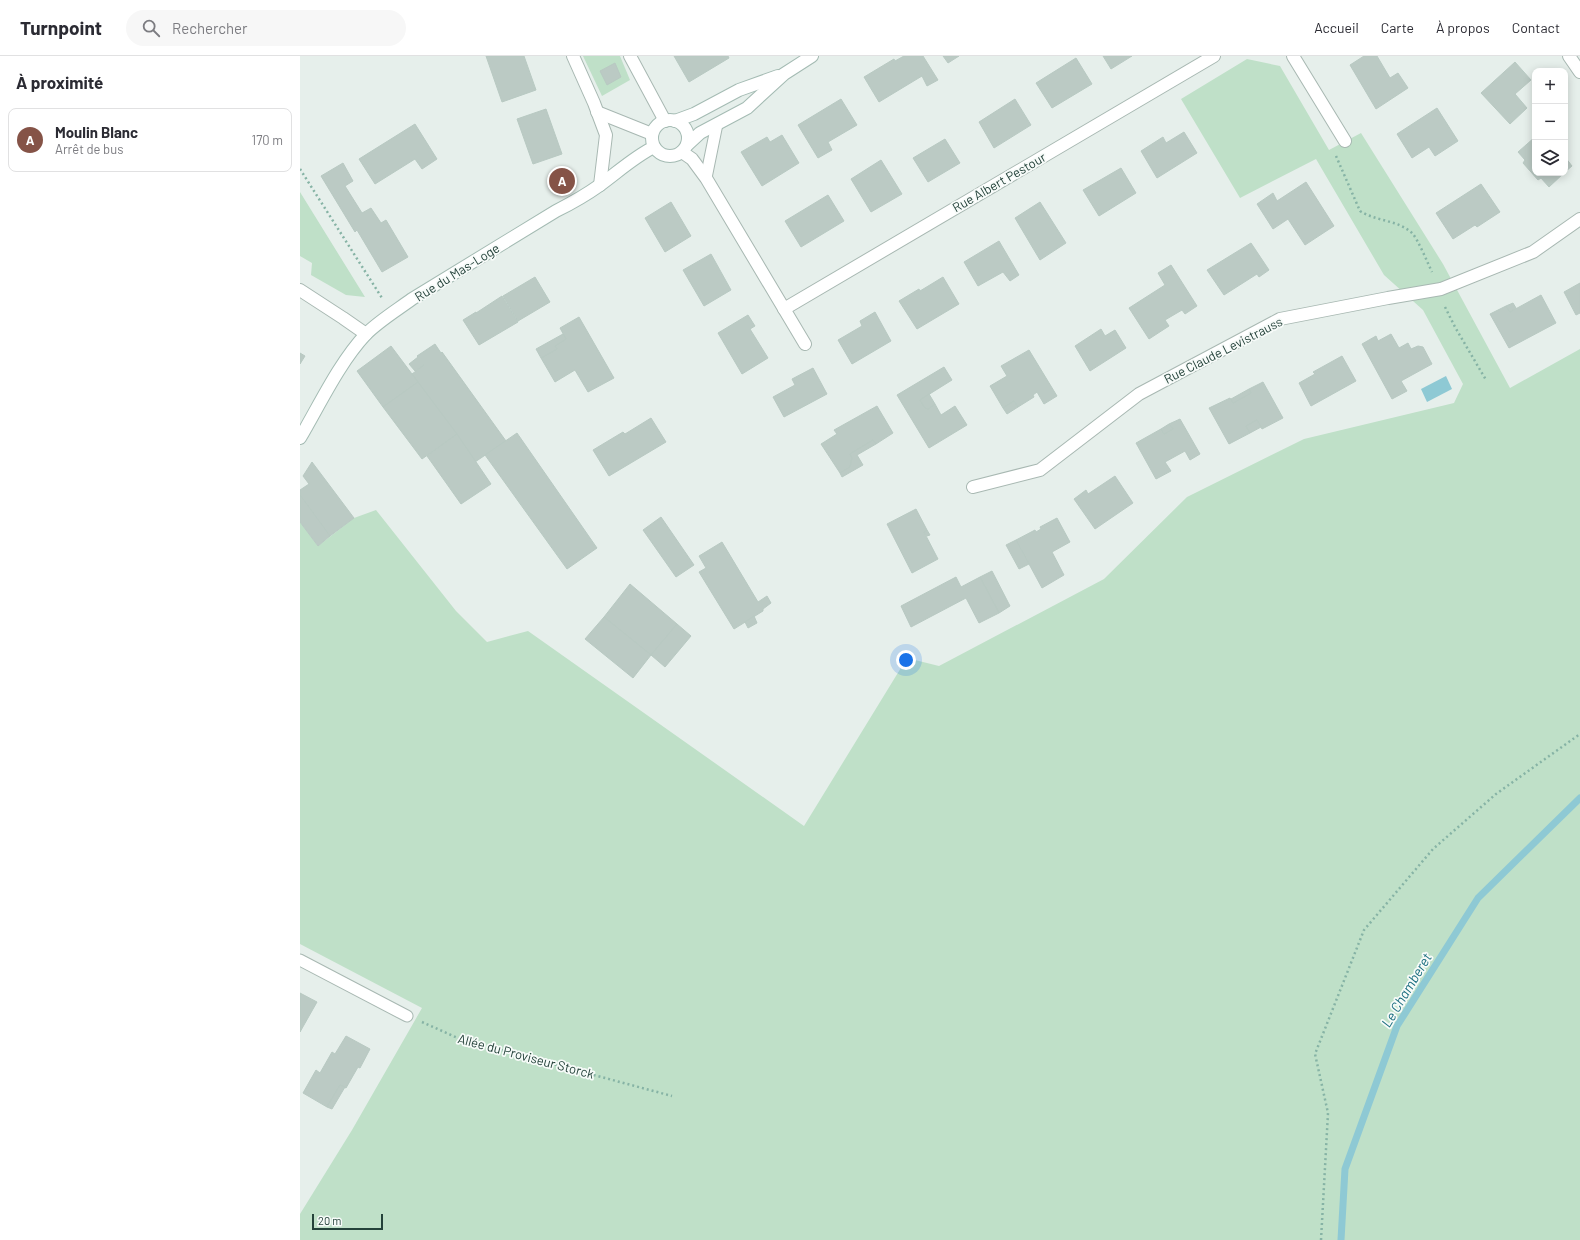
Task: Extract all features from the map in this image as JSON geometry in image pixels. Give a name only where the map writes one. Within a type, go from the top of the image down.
[{"type":"street","points":[[573,56],[606,135],[600,185]]},
{"type":"street","points":[[630,56],[670,121],[684,128],[687,133],[684,148],[706,178],[805,344]]},
{"type":"street","points":[[784,74],[739,90],[694,114],[670,121],[655,128],[652,134],[654,147],[660,153],[667,156],[675,156],[700,134],[747,108],[784,74],[812,56]]},
{"type":"street","name":"Rue Albert Pestour","points":[[784,309],[1214,56]]},
{"type":"street","points":[[1293,56],[1345,141]]},
{"type":"street","points":[[1570,56],[1580,72]]},
{"type":"street","points":[[597,112],[652,134]]},
{"type":"street","name":"Rue du Mas-Loge","points":[[300,438],[345,361],[366,334],[392,313],[600,185],[641,153],[654,147]]},
{"type":"street","name":"Rue Claude Levistrauss","points":[[973,487],[1040,470],[1139,394],[1280,319],[1440,289],[1534,252],[1580,219]]},
{"type":"street","points":[[300,290],[366,334]]},
{"type":"lane","points":[[706,178],[717,124]]},
{"type":"lane","points":[[300,960],[407,1016]]},
{"type":"path","points":[[1345,141],[1332,148],[1360,211],[1368,216],[1401,226],[1413,233],[1440,289],[1444,305],[1486,380]]},
{"type":"path","points":[[300,169],[392,313]]},
{"type":"path","points":[[1321,1240],[1328,1113],[1315,1054],[1364,930],[1433,849],[1496,794],[1580,734]]},
{"type":"path","name":"Allée du Proviseur Storck","points":[[407,1016],[460,1039],[672,1096]]},
{"type":"green space","points":[[583,56],[620,56],[630,80],[602,96]]},
{"type":"green space","points":[[1247,59],[1280,66],[1329,150],[1361,133],[1443,264],[1510,388],[1580,349],[1580,1240],[300,1240],[300,1214],[352,1130],[422,1008],[300,944],[300,522],[318,546],[354,518],[376,510],[456,611],[487,642],[528,631],[804,826],[907,658],[939,666],[1104,579],[1187,497],[1304,439],[1454,403],[1463,384],[1423,310],[1384,275],[1316,159],[1240,198],[1181,99]]},
{"type":"green space","points":[[300,192],[365,297],[346,295],[311,275],[312,263],[300,256]]},
{"type":"water","points":[[1446,376],[1452,389],[1427,402],[1421,389]]},
{"type":"building","points":[[486,56],[524,56],[536,90],[502,102]]},
{"type":"building","points":[[674,56],[728,56],[729,58],[689,82]]},
{"type":"building","points":[[904,56],[923,56],[938,80],[927,86],[922,76],[879,102],[864,77],[894,59],[895,61]]},
{"type":"building","points":[[943,56],[959,56],[948,63]]},
{"type":"building","points":[[1103,56],[1132,56],[1111,69]]},
{"type":"building","points":[[1364,56],[1377,56],[1390,78],[1398,73],[1408,88],[1376,109],[1350,65]]},
{"type":"building","points":[[1076,58],[1092,84],[1052,108],[1036,83]]},
{"type":"building","points":[[1515,62],[1531,80],[1515,94],[1527,108],[1510,124],[1481,93]]},
{"type":"building","points":[[615,63],[621,77],[607,85],[600,71]]},
{"type":"building","points":[[841,99],[857,125],[828,142],[832,150],[818,158],[798,125]]},
{"type":"building","points":[[1015,99],[1031,125],[994,148],[979,122]]},
{"type":"building","points":[[1437,108],[1458,141],[1435,156],[1429,147],[1412,158],[1397,134]]},
{"type":"building","points":[[546,109],[562,154],[533,164],[517,119]]},
{"type":"building","points":[[415,124],[437,159],[422,169],[415,159],[375,184],[359,159]]},
{"type":"building","points":[[1184,132],[1197,153],[1157,178],[1141,151],[1163,137],[1166,143]]},
{"type":"building","points":[[782,135],[799,163],[762,186],[741,152],[767,137],[770,142]]},
{"type":"building","points":[[945,139],[960,163],[928,182],[913,158]]},
{"type":"building","points":[[1532,140],[1532,173],[1523,163],[1525,160],[1518,152]]},
{"type":"building","points":[[881,160],[902,194],[871,212],[851,179]]},
{"type":"building","points":[[1568,161],[1572,166],[1568,169]]},
{"type":"building","points":[[343,163],[353,181],[345,186],[362,213],[371,208],[381,223],[386,220],[408,257],[382,272],[357,230],[355,232],[321,176]]},
{"type":"building","points":[[1121,168],[1136,193],[1099,216],[1083,190]]},
{"type":"building","points":[[1534,176],[1561,176],[1549,187],[1541,178],[1538,180]]},
{"type":"building","points":[[1306,182],[1334,226],[1305,245],[1288,219],[1273,229],[1257,204],[1273,193],[1277,201]]},
{"type":"building","points":[[1481,184],[1500,212],[1477,227],[1475,225],[1453,239],[1436,213]]},
{"type":"building","points":[[828,195],[844,221],[801,247],[785,221]]},
{"type":"building","points":[[671,202],[691,236],[665,252],[645,218]]},
{"type":"building","points":[[1040,202],[1066,243],[1040,260],[1015,218]]},
{"type":"building","points":[[999,241],[1019,275],[1010,281],[1003,272],[978,286],[964,262]]},
{"type":"building","points":[[1251,243],[1269,270],[1259,277],[1257,274],[1224,295],[1207,270]]},
{"type":"building","points":[[711,254],[731,290],[704,306],[683,270]]},
{"type":"building","points":[[1171,265],[1197,306],[1185,314],[1182,310],[1165,320],[1169,326],[1149,339],[1129,308],[1165,285],[1158,273]]},
{"type":"building","points":[[535,277],[550,302],[518,321],[503,296]]},
{"type":"building","points":[[943,277],[959,304],[917,329],[899,301],[919,289],[920,291]]},
{"type":"building","points":[[1580,283],[1580,313],[1576,315],[1564,292]]},
{"type":"building","points":[[1541,295],[1556,323],[1509,348],[1490,314],[1506,306],[1510,312]]},
{"type":"building","points":[[502,296],[518,322],[479,345],[463,320]]},
{"type":"building","points":[[1513,303],[1516,308],[1510,312],[1506,306]]},
{"type":"building","points":[[875,312],[891,341],[852,364],[838,340],[862,326],[860,321]]},
{"type":"building","points":[[748,315],[755,326],[750,329],[768,358],[742,374],[718,333]]},
{"type":"building","points":[[579,317],[614,378],[588,392],[575,370],[555,382],[541,358],[557,349],[555,346],[566,339],[560,328]]},
{"type":"building","points":[[1101,329],[1105,336],[1115,330],[1126,348],[1090,371],[1075,346]]},
{"type":"building","points":[[563,334],[566,339],[555,346],[557,349],[541,358],[536,349]]},
{"type":"building","points":[[1391,334],[1399,348],[1408,343],[1411,349],[1418,346],[1423,347],[1432,364],[1401,381],[1407,391],[1392,399],[1362,344],[1376,336],[1378,341]]},
{"type":"building","points":[[435,344],[506,441],[475,462],[412,374],[424,365],[415,371],[409,364],[418,357],[417,356]]},
{"type":"building","points":[[391,346],[418,382],[383,407],[357,371]]},
{"type":"building","points":[[1029,350],[1057,396],[1044,404],[1037,392],[1033,395],[1034,397],[1018,407],[1014,401],[1003,408],[990,386],[1007,376],[1001,366]]},
{"type":"building","points":[[300,353],[305,356],[300,364]]},
{"type":"building","points":[[1342,356],[1356,381],[1311,406],[1299,383],[1315,374],[1313,372]]},
{"type":"building","points":[[944,367],[952,380],[920,400],[925,408],[928,409],[935,404],[941,415],[955,406],[967,425],[929,448],[897,395]]},
{"type":"building","points":[[813,368],[827,394],[784,417],[773,397],[795,385],[792,379]]},
{"type":"building","points":[[418,382],[457,434],[422,459],[383,407]]},
{"type":"building","points":[[1263,382],[1283,418],[1262,429],[1257,420],[1246,426],[1250,433],[1229,444],[1209,408],[1230,398],[1233,403],[1251,393],[1249,389]]},
{"type":"building","points":[[1249,389],[1251,393],[1233,403],[1231,399]]},
{"type":"building","points":[[929,394],[935,404],[928,409],[925,408],[920,400]]},
{"type":"building","points":[[1014,401],[1018,407],[1007,414],[1003,408]]},
{"type":"building","points":[[877,406],[893,433],[876,444],[873,440],[850,454],[852,458],[850,467],[840,473],[821,444],[837,434],[834,430]]},
{"type":"building","points":[[651,418],[666,442],[609,476],[593,450],[623,432],[625,434]]},
{"type":"building","points":[[1180,419],[1200,454],[1190,460],[1185,451],[1165,462],[1171,471],[1156,479],[1136,443],[1161,429],[1164,434],[1173,429],[1169,424]]},
{"type":"building","points":[[1257,420],[1261,427],[1250,433],[1246,426]]},
{"type":"building","points":[[1169,424],[1173,429],[1164,434],[1161,429]]},
{"type":"building","points":[[517,433],[597,548],[567,569],[485,455]]},
{"type":"building","points":[[457,434],[491,484],[461,504],[427,456]]},
{"type":"building","points":[[873,440],[876,444],[857,455],[863,465],[842,477],[840,473],[850,467],[852,458],[850,454]]},
{"type":"building","points":[[312,462],[354,518],[330,536],[300,495],[300,490],[309,484],[303,476]]},
{"type":"building","points":[[1115,476],[1133,503],[1095,529],[1074,499],[1086,490],[1088,494]]},
{"type":"building","points":[[300,495],[330,536],[318,546],[300,522]]},
{"type":"building","points":[[916,509],[927,530],[924,532],[938,559],[912,573],[887,524]]},
{"type":"building","points":[[661,517],[694,565],[676,577],[643,530]]},
{"type":"building","points":[[1057,518],[1070,542],[1052,552],[1064,575],[1042,588],[1016,540],[1035,530],[1036,532],[1041,529],[1040,527]]},
{"type":"building","points":[[927,530],[930,535],[927,536],[924,532]]},
{"type":"building","points":[[1016,540],[1029,564],[1019,569],[1006,545]]},
{"type":"building","points":[[722,542],[758,602],[767,596],[771,603],[763,609],[763,611],[734,629],[699,572],[706,568],[699,556]]},
{"type":"building","points":[[992,571],[1010,606],[999,613],[980,577]]},
{"type":"building","points":[[956,577],[961,587],[980,577],[999,613],[979,623],[966,598],[911,627],[901,606]]},
{"type":"building","points":[[630,584],[677,624],[651,655],[604,617]]},
{"type":"building","points":[[754,616],[757,623],[748,628],[745,622]]},
{"type":"building","points":[[604,617],[651,655],[633,678],[585,639]]},
{"type":"building","points":[[677,624],[691,636],[665,667],[651,655]]},
{"type":"building","points":[[300,993],[317,1002],[300,1032]]},
{"type":"building","points":[[346,1036],[370,1049],[360,1068],[358,1067],[346,1088],[340,1085],[327,1107],[303,1093],[316,1070],[320,1073],[332,1052],[335,1054]]},
{"type":"building","points":[[340,1085],[345,1087],[332,1109],[327,1107]]},
{"type":"waterway","name":"Le Chamberet","points":[[1341,1240],[1345,1169],[1397,1026],[1478,898],[1580,798]]},
{"type":"place","name":"Moulin Blanc","points":[[562,181]]}]
